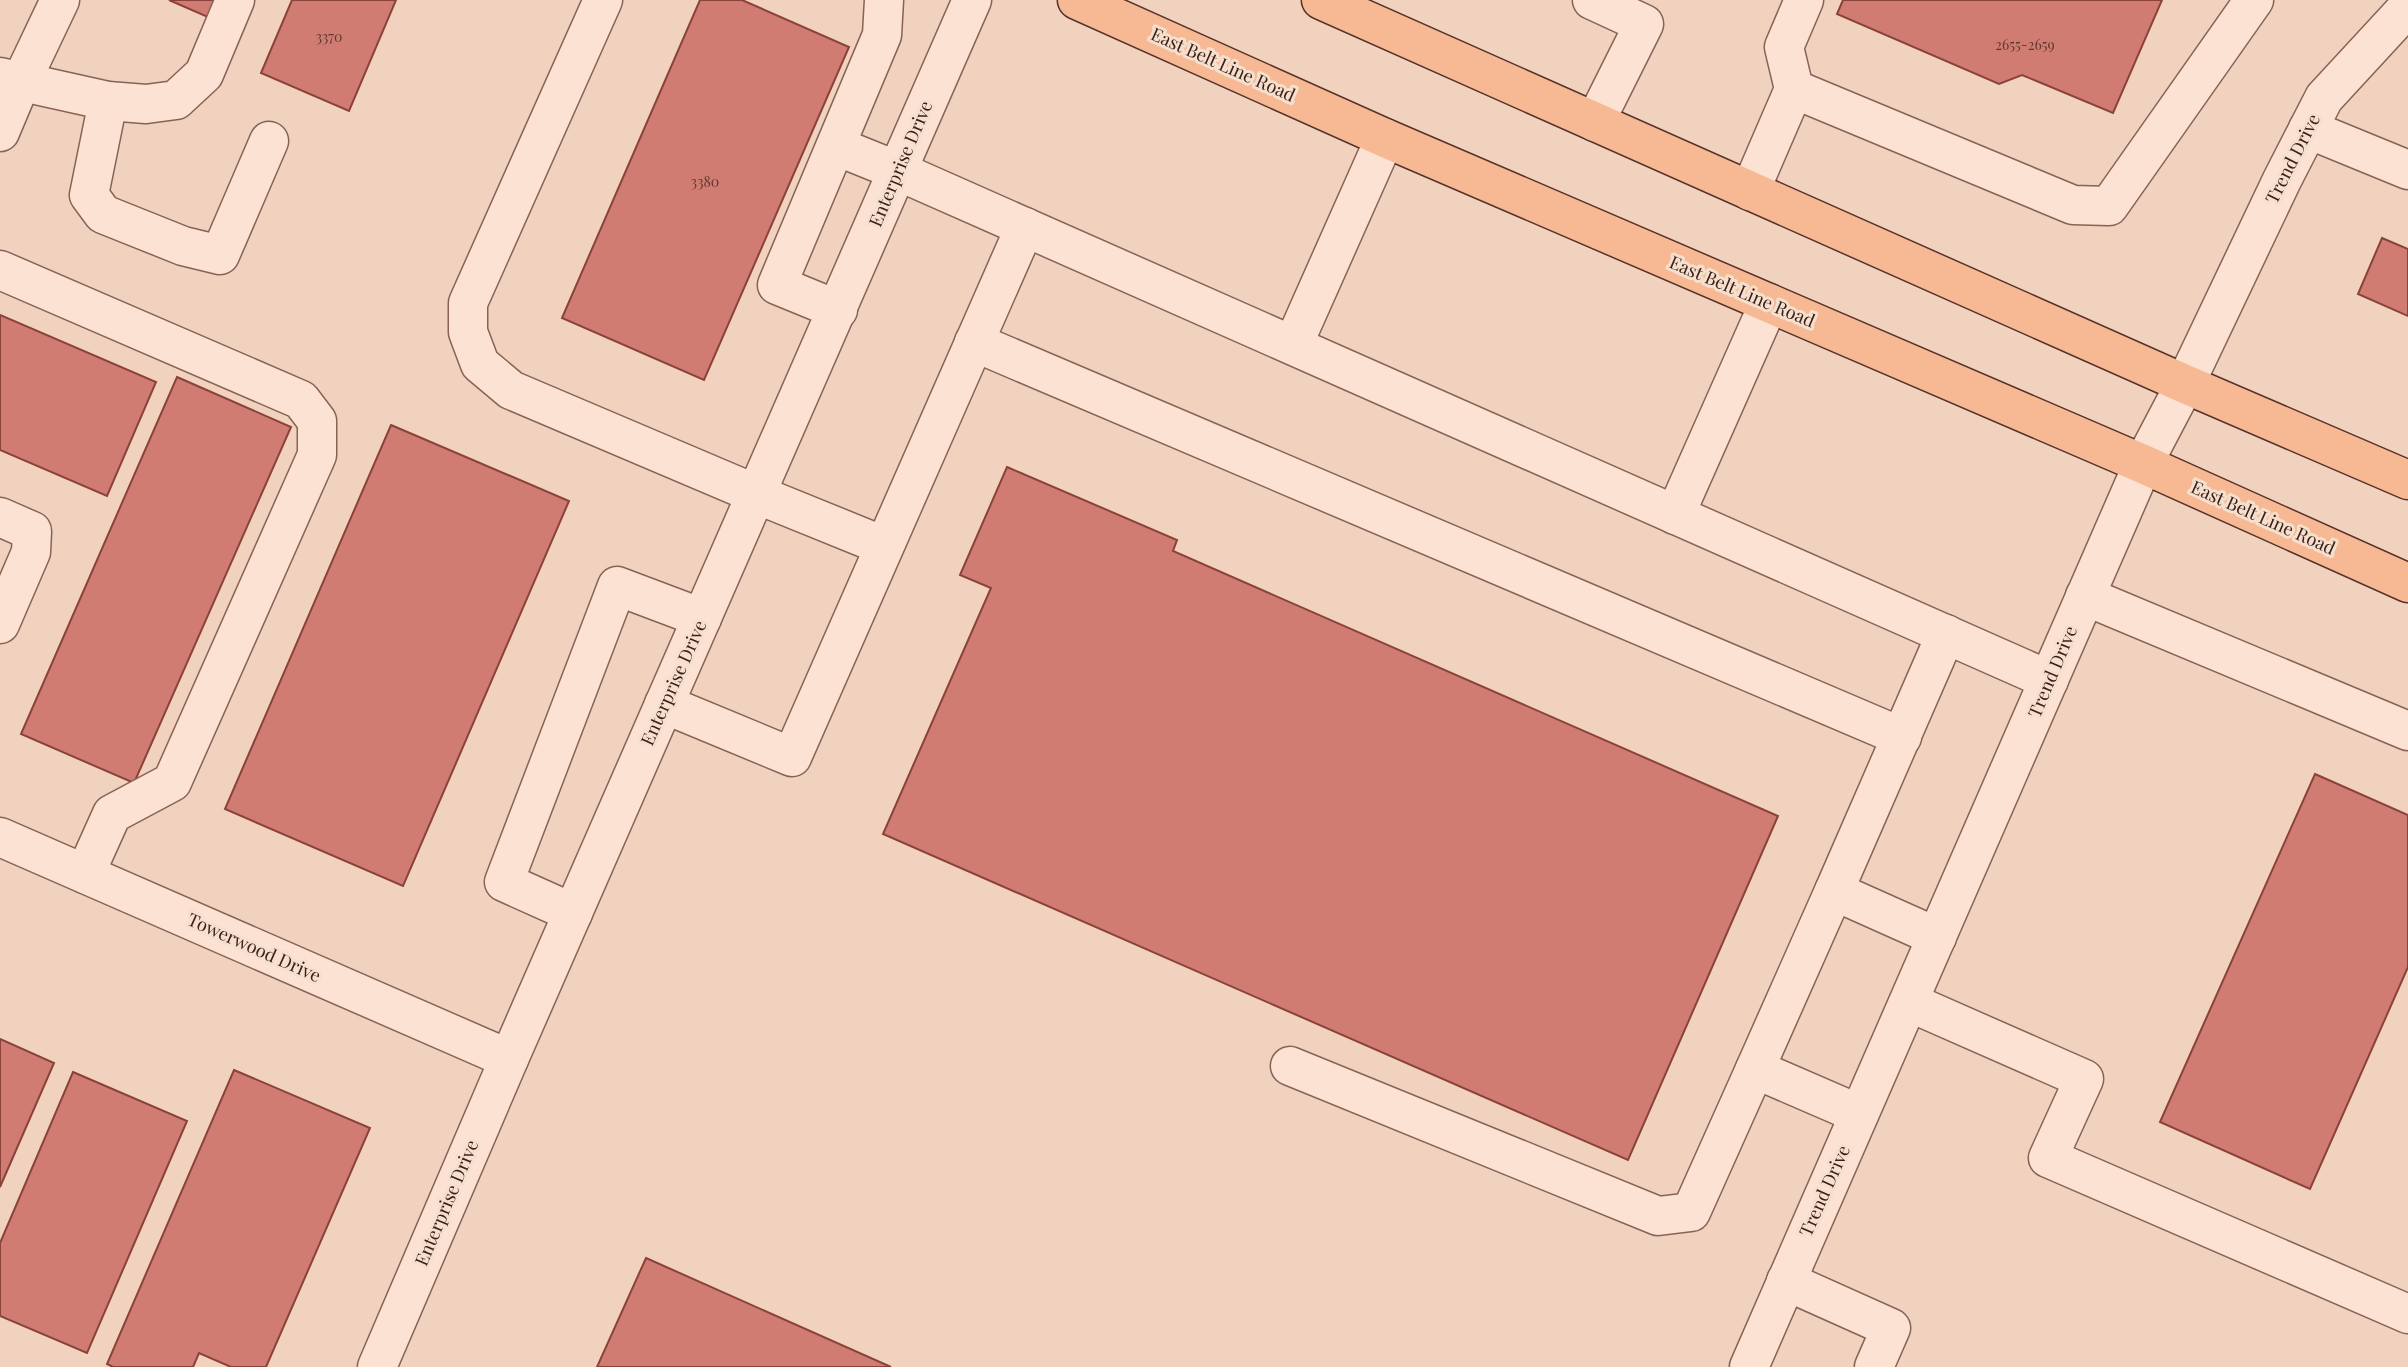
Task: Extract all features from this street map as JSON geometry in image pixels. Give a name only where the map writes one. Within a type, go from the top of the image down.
[{"type":"main road","name":"East Belt Line Road","points":[[1077,0],[1385,138],[2143,464],[2408,583]]},
{"type":"main road","points":[[1321,0],[2408,481]]},
{"type":"street","points":[[0,132],[10,80],[60,0]]},
{"type":"street","points":[[10,80],[108,101],[146,104],[176,100],[204,74],[235,0]]},
{"type":"street","points":[[603,0],[468,303],[468,332],[480,364],[511,390],[884,545]]},
{"type":"street","points":[[838,310],[777,285],[882,35],[884,0]]},
{"type":"street","name":"Enterprise Drive","points":[[377,1367],[972,0]]},
{"type":"street","points":[[1592,0],[1644,24],[1595,122]]},
{"type":"street","points":[[1750,191],[1794,89],[1784,47],[1804,0]]},
{"type":"street","points":[[1794,89],[2073,205],[2109,206],[2254,0]]},
{"type":"street","name":"Trend Drive","points":[[1749,1367],[2143,464],[2185,384],[2324,98],[2408,7]]},
{"type":"street","points":[[108,101],[89,195],[103,214],[183,246],[219,255],[269,141]]},
{"type":"street","points":[[2308,129],[2408,170]]},
{"type":"street","points":[[1293,345],[1385,138]]},
{"type":"street","points":[[836,146],[2049,680]]},
{"type":"street","points":[[664,704],[792,757],[1025,227]]},
{"type":"street","points":[[0,270],[301,400],[317,421],[317,455],[172,782],[113,814],[85,874]]},
{"type":"street","points":[[1675,514],[1769,303]]},
{"type":"street","points":[[974,342],[1902,737]]},
{"type":"street","points":[[0,517],[32,531],[31,552],[0,624]]},
{"type":"street","points":[[573,913],[505,882],[617,586],[702,618]]},
{"type":"street","points":[[2085,596],[2408,731]]},
{"type":"street","points":[[1290,1066],[1658,1216],[1691,1212],[1946,634]]},
{"type":"street","name":"Towerwood Drive","points":[[0,837],[509,1059]]},
{"type":"street","points":[[1834,891],[1937,937]]},
{"type":"street","points":[[1909,1002],[2084,1079],[2048,1158],[2408,1314]]},
{"type":"street","points":[[1755,1069],[1859,1114]]},
{"type":"street","points":[[1786,1281],[1891,1328],[1874,1367]]},
{"type":"building","points":[[169,0],[217,0],[210,18]]},
{"type":"building","points":[[292,0],[396,0],[349,111],[261,73]]},
{"type":"building","points":[[700,0],[742,0],[849,47],[704,380],[562,318]]},
{"type":"building","points":[[1843,0],[2162,0],[2113,113],[2022,75],[1999,84],[1837,14]]},
{"type":"building","points":[[2382,238],[2408,249],[2408,316],[2358,294]]},
{"type":"building","points":[[0,315],[156,382],[107,496],[0,450]]},
{"type":"building","points":[[177,377],[291,427],[134,783],[21,734]]},
{"type":"building","points":[[391,425],[569,501],[403,886],[225,809]]},
{"type":"building","points":[[1007,467],[1177,540],[1173,551],[1778,816],[1628,1160],[883,834],[991,588],[960,575]]},
{"type":"building","points":[[2315,774],[2408,815],[2408,967],[2310,1189],[2160,1122]]},
{"type":"building","points":[[0,1039],[54,1063],[0,1187]]},
{"type":"building","points":[[234,1070],[370,1128],[266,1367],[231,1367],[199,1353],[193,1367],[113,1367],[107,1364]]},
{"type":"building","points":[[73,1072],[187,1121],[87,1353],[0,1316],[0,1243]]},
{"type":"building","points":[[646,1258],[891,1367],[597,1367]]}]
